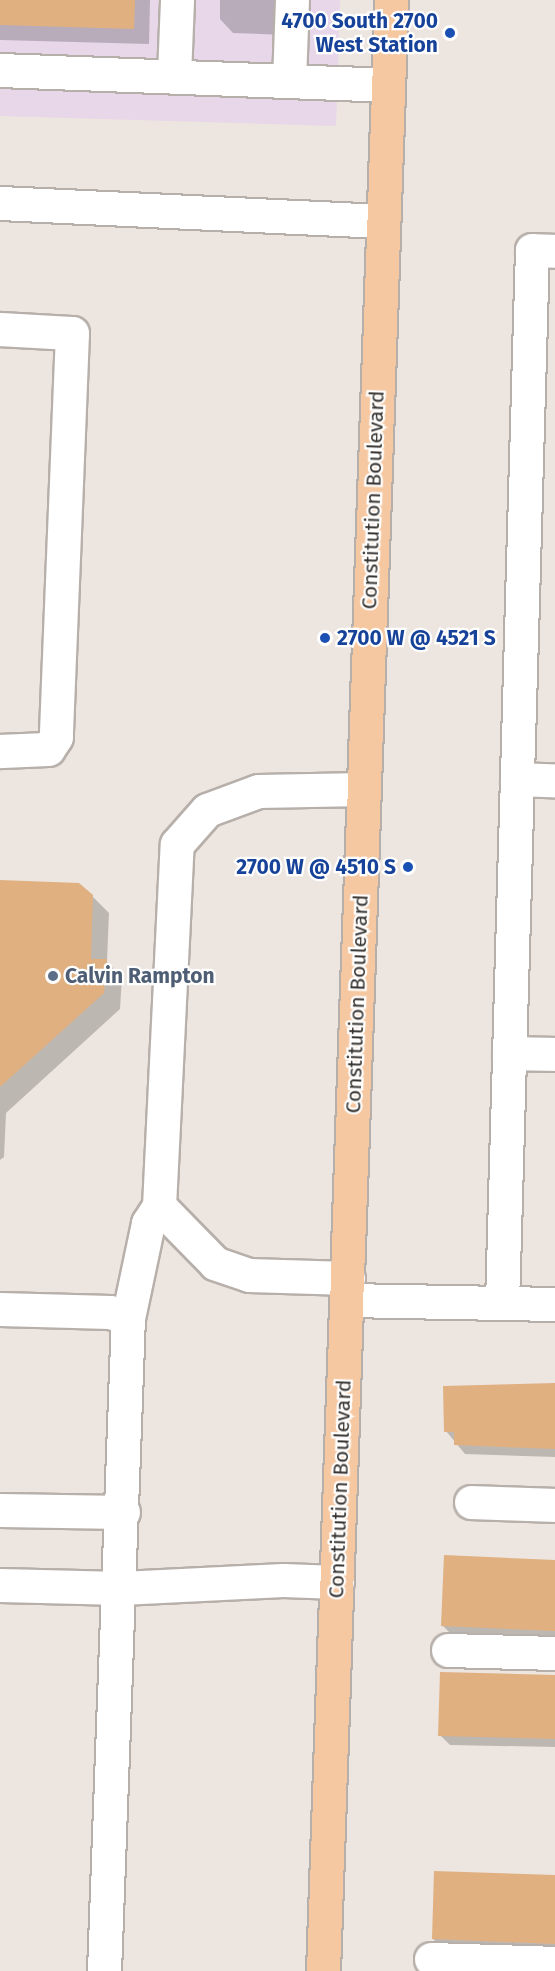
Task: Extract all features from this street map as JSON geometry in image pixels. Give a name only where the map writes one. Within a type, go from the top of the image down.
[{"type":"main road","name":"Constitution Boulevard","points":[[322,1971],[391,0]]},
{"type":"street","points":[[174,75],[177,0]]},
{"type":"street","points":[[289,81],[292,0]]},
{"type":"street","points":[[0,70],[388,85]]},
{"type":"street","points":[[0,203],[382,220]]},
{"type":"street","points":[[502,1303],[532,250],[555,251]]},
{"type":"street","points":[[0,329],[72,333],[56,737],[48,749],[0,751]]},
{"type":"street","points":[[517,779],[555,780]]},
{"type":"street","points":[[104,1971],[121,1588],[128,1318],[148,1223],[159,1206],[177,844],[207,810],[258,791],[364,789]]},
{"type":"street","points":[[509,1053],[555,1054]]},
{"type":"street","points":[[159,1206],[215,1263],[249,1275],[347,1289],[502,1303],[555,1305]]},
{"type":"street","points":[[0,1309],[110,1312],[128,1318]]},
{"type":"street","points":[[471,1502],[555,1505]]},
{"type":"street","points":[[0,1510],[123,1512]]},
{"type":"street","points":[[0,1585],[121,1588],[283,1580],[337,1582]]},
{"type":"street","points":[[448,1650],[555,1653]]},
{"type":"street","points":[[431,1959],[555,1963]]},
{"type":"shaded area","points":[[0,0],[340,0],[336,126],[0,116]]},
{"type":"building","points":[[0,0],[135,0],[134,29],[0,25]]},
{"type":"building","name":"Calvin Rampton","points":[[0,880],[79,883],[93,895],[91,959],[107,959],[104,993],[0,1087]]},
{"type":"building","points":[[555,1383],[555,1449],[454,1445],[454,1432],[444,1432],[443,1386]]},
{"type":"building","points":[[444,1555],[555,1560],[555,1631],[441,1626]]},
{"type":"building","points":[[440,1672],[555,1675],[555,1739],[438,1736]]},
{"type":"building","points":[[434,1871],[555,1875],[555,1944],[432,1939]]},
{"type":"place","name":"4700 South 2700 West Station","points":[[450,33]]},
{"type":"place","name":"2700 W @ 4521 S","points":[[325,638]]},
{"type":"place","name":"2700 W @ 4510 S","points":[[408,867]]},
{"type":"place","name":"Calvin Rampton","points":[[53,976]]}]
